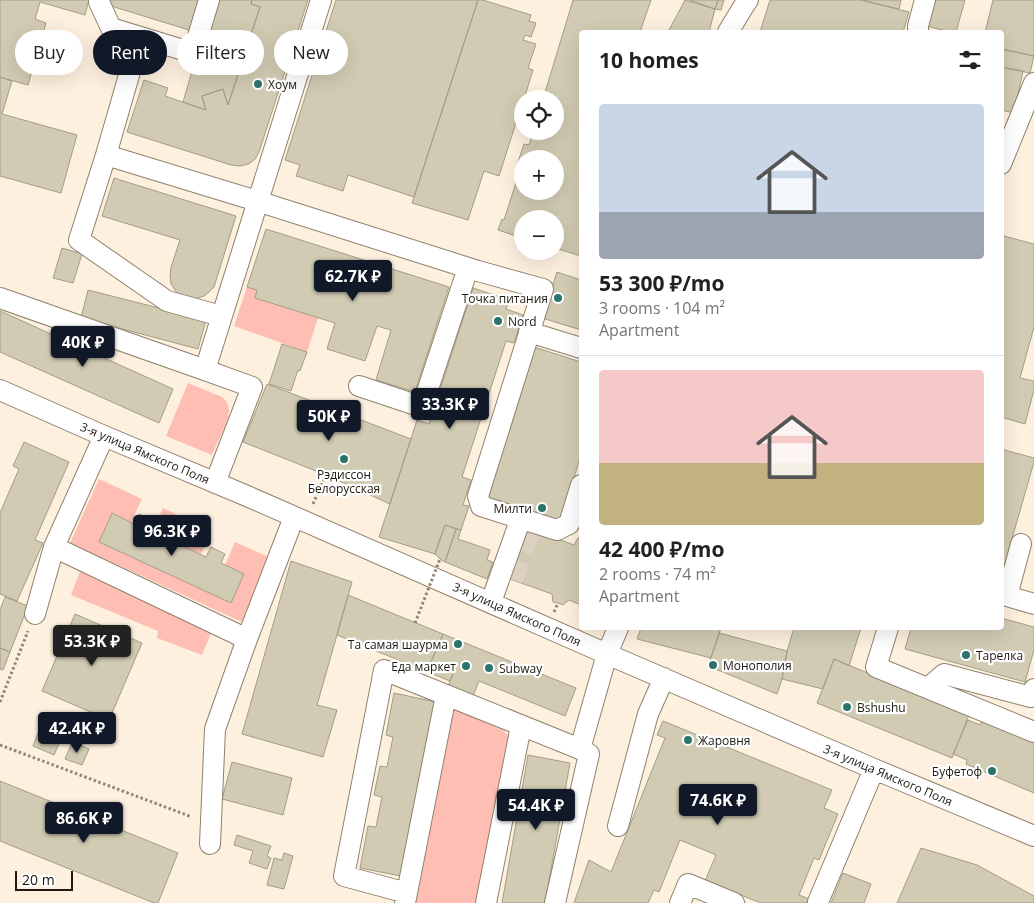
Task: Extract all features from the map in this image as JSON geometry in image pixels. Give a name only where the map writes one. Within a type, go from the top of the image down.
[{"type":"street","points":[[99,0],[111,28],[118,30]]},
{"type":"street","points":[[167,45],[193,53],[209,0]]},
{"type":"street","points":[[205,370],[321,0]]},
{"type":"street","points":[[729,30],[748,0]]},
{"type":"street","points":[[918,30],[925,0]]},
{"type":"street","points":[[129,75],[79,240],[166,301],[222,316]]},
{"type":"street","points":[[1004,157],[1034,84]]},
{"type":"street","points":[[106,155],[468,268],[543,289],[478,496],[481,506],[557,530],[569,524],[579,492]]},
{"type":"street","points":[[359,386],[422,407],[468,268]]},
{"type":"street","points":[[0,298],[252,387],[215,483]]},
{"type":"street","points":[[529,332],[579,347]]},
{"type":"street","name":"3-я улица Ямского Поля","points":[[0,390],[215,483],[303,513],[607,654],[1034,836]]},
{"type":"street","points":[[35,614],[54,547],[104,436]]},
{"type":"street","points":[[210,834],[215,728],[247,639],[303,513]]},
{"type":"street","points":[[498,605],[519,518]]},
{"type":"street","points":[[1021,544],[1007,596],[1034,604]]},
{"type":"street","points":[[54,547],[247,639]]},
{"type":"street","points":[[498,605],[513,580]]},
{"type":"street","points":[[580,749],[607,654],[617,630]]},
{"type":"street","points":[[887,630],[876,668],[1034,732]]},
{"type":"street","points":[[446,695],[406,898],[344,876],[384,670],[580,749],[589,754],[555,903]]},
{"type":"street","points":[[928,688],[944,674],[1031,697],[1034,689]]},
{"type":"street","points":[[618,826],[648,714],[664,678]]},
{"type":"street","points":[[486,903],[521,726]]},
{"type":"street","points":[[818,902],[874,769]]},
{"type":"street","points":[[680,903],[688,884],[734,903]]},
{"type":"path","points":[[303,513],[326,475]]},
{"type":"path","points":[[415,623],[440,559]]},
{"type":"path","points":[[0,702],[35,614]]},
{"type":"path","points":[[0,745],[210,834]]},
{"type":"shaded area","points":[[247,287],[257,290],[255,298],[318,318],[307,352],[234,326]]},
{"type":"shaded area","points":[[188,383],[222,397],[228,405],[227,421],[212,455],[166,436]]},
{"type":"shaded area","points":[[99,479],[142,499],[131,522],[112,514],[99,542],[231,603],[244,574],[225,565],[235,542],[271,558],[242,622],[70,543]]},
{"type":"shaded area","points":[[163,508],[212,531],[201,554],[152,531]]},
{"type":"shaded area","points":[[82,566],[213,628],[202,655],[157,638],[158,631],[71,595]]},
{"type":"shaded area","points":[[454,710],[502,730],[508,735],[509,740],[479,903],[409,903],[452,712]]},
{"type":"building","points":[[0,0],[89,0],[85,15],[40,2],[35,19],[46,23],[44,30],[15,30],[15,75],[31,75],[28,85],[0,77]]},
{"type":"building","points":[[109,0],[202,0],[192,30],[108,5]]},
{"type":"building","points":[[213,0],[252,0],[251,4],[260,7],[252,30],[204,30]]},
{"type":"building","name":"Хоум","points":[[252,0],[308,0],[298,30],[274,30],[274,75],[284,75],[259,152],[255,159],[249,164],[231,165],[127,132],[144,80],[168,88],[165,96],[206,110],[202,96],[223,89],[228,105],[238,75],[264,75],[264,30],[252,30],[260,7],[251,4]]},
{"type":"building","points":[[336,0],[478,0],[414,197],[348,175],[343,191],[296,176],[300,165],[285,160],[312,75],[348,75],[348,30],[326,30]]},
{"type":"building","points":[[478,0],[531,15],[529,21],[536,23],[531,37],[525,35],[523,40],[536,44],[528,68],[533,70],[527,90],[514,90],[514,129],[499,176],[484,171],[468,220],[412,203]]},
{"type":"building","points":[[573,0],[651,0],[641,30],[579,30],[579,255],[564,251],[564,210],[514,210],[514,235],[498,230],[502,219],[504,220],[514,189],[514,200],[564,200],[564,150],[522,150],[524,144],[529,145],[530,140],[564,140],[564,90],[546,90]]},
{"type":"building","points":[[685,0],[715,9],[710,30],[669,30]]},
{"type":"building","points":[[689,0],[718,0],[715,9]]},
{"type":"building","points":[[718,0],[724,0],[721,10],[715,9]]},
{"type":"building","points":[[770,0],[861,0],[909,12],[904,30],[761,30]]},
{"type":"building","points":[[861,0],[901,0],[899,9]]},
{"type":"building","points":[[934,0],[965,0],[957,30],[942,30],[927,26]]},
{"type":"building","points":[[993,0],[1034,0],[1034,56],[1004,50],[1004,30],[986,30]]},
{"type":"building","points":[[1004,50],[1034,56],[1030,73],[1004,68]]},
{"type":"building","points":[[1004,68],[1023,71],[1014,113],[1004,111]]},
{"type":"building","points":[[191,75],[238,75],[228,105],[223,89],[202,96],[206,110],[183,102]]},
{"type":"building","points":[[0,77],[12,81],[2,114],[77,135],[61,193],[0,176]]},
{"type":"building","points":[[114,178],[236,216],[214,287],[204,296],[195,299],[186,298],[177,293],[171,284],[171,267],[180,240],[102,216]]},
{"type":"building","points":[[266,229],[449,287],[415,392],[376,380],[391,330],[377,326],[365,361],[327,349],[335,323],[255,298],[257,290],[247,287]]},
{"type":"building","points":[[1004,236],[1034,244],[1034,327],[1020,378],[1034,381],[1034,390],[1025,424],[1004,418]]},
{"type":"building","points":[[62,248],[82,254],[73,283],[53,278]]},
{"type":"building","points":[[557,272],[579,279],[579,329],[542,318]]},
{"type":"building","points":[[473,288],[509,300],[506,309],[523,315],[514,343],[506,341],[462,477],[471,480],[463,505],[469,506],[461,530],[445,525],[435,554],[379,537],[417,420],[429,424]]},
{"type":"building","points":[[88,290],[206,320],[198,349],[81,318]]},
{"type":"building","points":[[0,311],[173,389],[159,423],[0,352]]},
{"type":"building","points":[[282,344],[307,352],[291,391],[269,384]]},
{"type":"building","points":[[534,347],[579,361],[579,461],[560,523],[486,500]]},
{"type":"building","name":"Рэдиссон Белорусская","points":[[267,384],[411,439],[390,504],[326,475],[243,442]]},
{"type":"building","points":[[24,442],[69,462],[35,540],[43,543],[17,601],[0,594],[0,513],[19,469],[13,466]]},
{"type":"building","points":[[1004,450],[1034,458],[1004,567]]},
{"type":"building","points":[[112,513],[134,524],[139,514],[154,521],[150,530],[206,557],[211,547],[225,554],[221,563],[244,574],[231,603],[99,542]]},
{"type":"building","points":[[445,525],[456,529],[445,562],[435,554]]},
{"type":"building","points":[[526,527],[574,545],[579,537],[579,604],[569,600],[563,605],[553,602],[552,594],[507,578]]},
{"type":"building","points":[[456,529],[461,530],[458,539],[490,550],[487,560],[493,562],[487,579],[445,562]]},
{"type":"building","points":[[291,561],[352,582],[317,705],[337,710],[323,757],[242,734]]},
{"type":"building","points":[[348,595],[443,634],[431,662],[454,672],[450,681],[337,635]]},
{"type":"building","points":[[5,597],[28,606],[10,652],[0,648],[0,610]]},
{"type":"building","points":[[75,614],[142,643],[109,720],[42,691]]},
{"type":"building","points":[[1004,619],[1034,627],[1034,650],[1025,682],[905,649],[910,630],[1004,630]]},
{"type":"building","points":[[640,630],[720,630],[711,658],[637,639]]},
{"type":"building","points":[[793,630],[860,630],[849,666],[834,659],[823,689],[782,679]]},
{"type":"building","points":[[719,633],[787,651],[777,694],[708,666]]},
{"type":"building","points":[[443,634],[576,688],[565,716],[479,681],[473,696],[448,686],[454,672],[431,662]]},
{"type":"building","points":[[0,648],[10,652],[3,670],[0,669]]},
{"type":"building","points":[[834,659],[969,715],[952,758],[817,703]]},
{"type":"building","points":[[394,693],[436,702],[401,876],[360,868],[368,826],[376,827],[382,797],[374,795],[380,766],[387,767],[393,737],[386,735]]},
{"type":"building","points":[[968,720],[980,725],[982,721],[1034,742],[1034,793],[966,764],[967,760],[953,754]]},
{"type":"building","points":[[663,721],[832,790],[824,808],[838,814],[819,860],[814,858],[799,895],[820,903],[761,903],[705,881],[716,855],[680,840],[659,892],[654,890],[648,903],[574,903],[589,860],[611,872],[665,738],[657,735]]},
{"type":"building","points":[[40,728],[62,737],[54,755],[33,746]]},
{"type":"building","points":[[72,742],[89,749],[82,765],[65,759]]},
{"type":"building","points":[[528,755],[570,763],[545,903],[502,903]]},
{"type":"building","points":[[232,762],[292,778],[283,815],[222,799]]},
{"type":"building","points":[[0,781],[178,853],[158,903],[0,841]]},
{"type":"building","points":[[237,835],[271,846],[267,856],[271,858],[267,869],[249,863],[253,851],[234,845]]},
{"type":"building","points":[[921,848],[977,865],[1034,896],[1034,903],[897,903]]},
{"type":"building","points":[[284,853],[293,856],[284,889],[267,885],[274,858],[282,860]]},
{"type":"building","points":[[843,873],[871,884],[864,903],[831,903]]},
{"type":"tunnel","points":[[513,580],[531,529]]},
{"type":"place","name":"Хоум","points":[[258,84]]},
{"type":"place","name":"Точка питания","points":[[558,298]]},
{"type":"place","name":"Nord","points":[[498,321]]},
{"type":"place","name":"Рэдиссон Белорусская","points":[[344,459]]},
{"type":"place","name":"Милти","points":[[542,508]]},
{"type":"place","name":"Та самая шаурма","points":[[458,644]]},
{"type":"place","name":"Тарелка","points":[[966,655]]},
{"type":"place","name":"Монополия","points":[[713,665]]},
{"type":"place","name":"Еда маркет","points":[[466,666]]},
{"type":"place","name":"Subway","points":[[489,668]]},
{"type":"place","name":"Bshushu","points":[[847,707]]},
{"type":"place","name":"Жаровня","points":[[688,740]]},
{"type":"place","name":"Буфетоф","points":[[992,771]]}]
